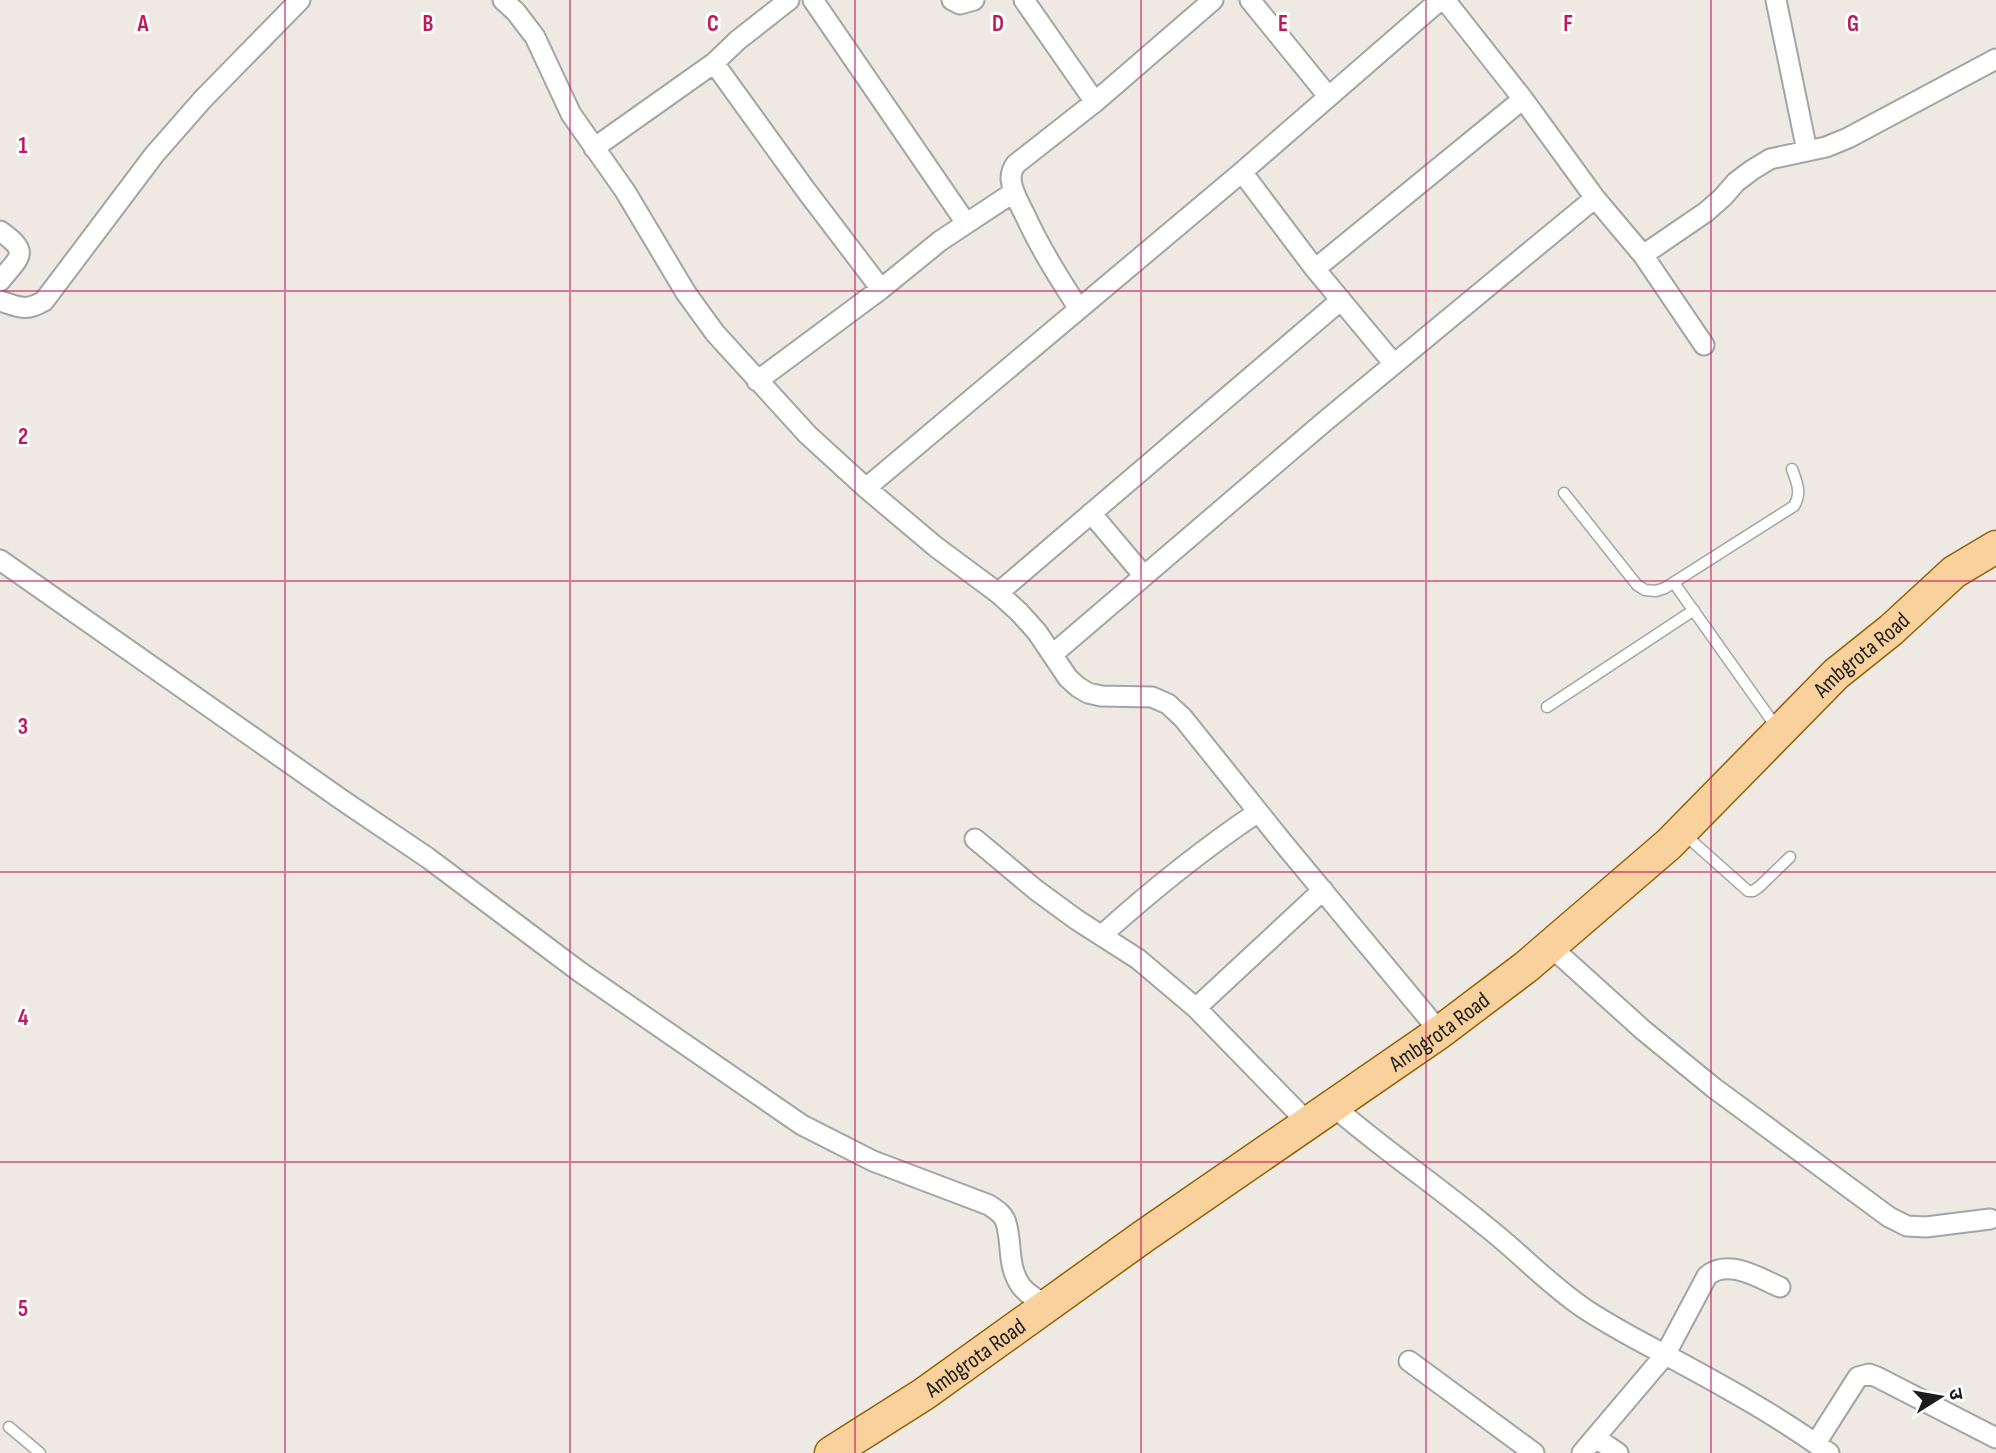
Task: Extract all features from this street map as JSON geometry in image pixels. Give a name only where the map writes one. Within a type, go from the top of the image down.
[{"type":"main road","name":"Ambgrota Road","points":[[831,1453],[924,1394],[1144,1236],[1440,1032],[1526,967],[1682,831],[1836,674],[1882,638],[1954,572],[1996,547]]},
{"type":"street","points":[[0,302],[21,308],[33,307],[44,301],[154,155],[203,99],[300,0]]},
{"type":"street","points":[[503,0],[535,37],[571,114],[625,191],[693,303],[757,381],[808,435],[866,488],[936,547],[998,593],[1028,622],[1078,688],[1101,696],[1152,697],[1168,704],[1183,718],[1440,1032]]},
{"type":"street","points":[[594,148],[714,63],[738,40],[789,0]]},
{"type":"street","points":[[813,0],[965,223]]},
{"type":"street","points":[[952,0],[961,4],[974,0]]},
{"type":"street","points":[[1024,0],[1096,102]]},
{"type":"street","points":[[1079,309],[1056,273],[1014,192],[1011,171],[1016,164],[1096,102],[1213,0]]},
{"type":"street","points":[[1250,0],[1328,96]]},
{"type":"street","points":[[866,488],[1442,0],[1522,99],[1595,198],[1643,255],[1704,345]]},
{"type":"street","points":[[1776,0],[1807,151]]},
{"type":"street","points":[[1643,255],[1706,212],[1736,182],[1770,159],[1848,138],[1996,59]]},
{"type":"street","points":[[714,63],[881,289]]},
{"type":"street","points":[[1315,268],[1522,99]]},
{"type":"street","points":[[1242,172],[1315,268],[1394,364]]},
{"type":"street","points":[[757,381],[881,289],[940,241],[1014,192]]},
{"type":"street","points":[[1053,654],[1324,422],[1595,198]]},
{"type":"street","points":[[0,231],[15,242],[19,249],[19,258],[0,281]]},
{"type":"street","points":[[998,593],[1341,300]]},
{"type":"street","points":[[1091,513],[1144,576]]},
{"type":"street","points":[[0,560],[345,803],[428,858],[580,972],[792,1118],[873,1161],[989,1205],[999,1212],[1005,1220],[1016,1277],[1022,1287],[1048,1306]]},
{"type":"street","points":[[1102,935],[1210,844],[1258,812]]},
{"type":"street","points":[[975,839],[1036,890],[1138,959],[1320,1114],[1362,1132],[1479,1220],[1540,1275],[1623,1333],[1767,1413],[1822,1448],[1858,1377],[1869,1374],[1996,1438]]},
{"type":"street","points":[[1196,1008],[1323,890]]},
{"type":"street","points":[[1550,946],[1643,1030],[1714,1088],[1889,1217],[1907,1226],[1926,1227],[1990,1219]]},
{"type":"street","points":[[1582,1453],[1665,1355],[1707,1276],[1714,1270],[1732,1269],[1780,1287]]},
{"type":"street","points":[[1409,1361],[1534,1453]]},
{"type":"street","points":[[1595,1438],[1618,1453]]},
{"type":"lane","points":[[1564,494],[1637,585],[1645,590],[1656,591],[1674,583],[1794,506],[1799,489],[1792,469]]},
{"type":"lane","points":[[1674,583],[1779,732]]},
{"type":"lane","points":[[1547,707],[1694,610]]},
{"type":"lane","points":[[1682,831],[1748,891],[1754,891],[1790,858]]},
{"type":"lane","points":[[9,1427],[40,1453]]}]
